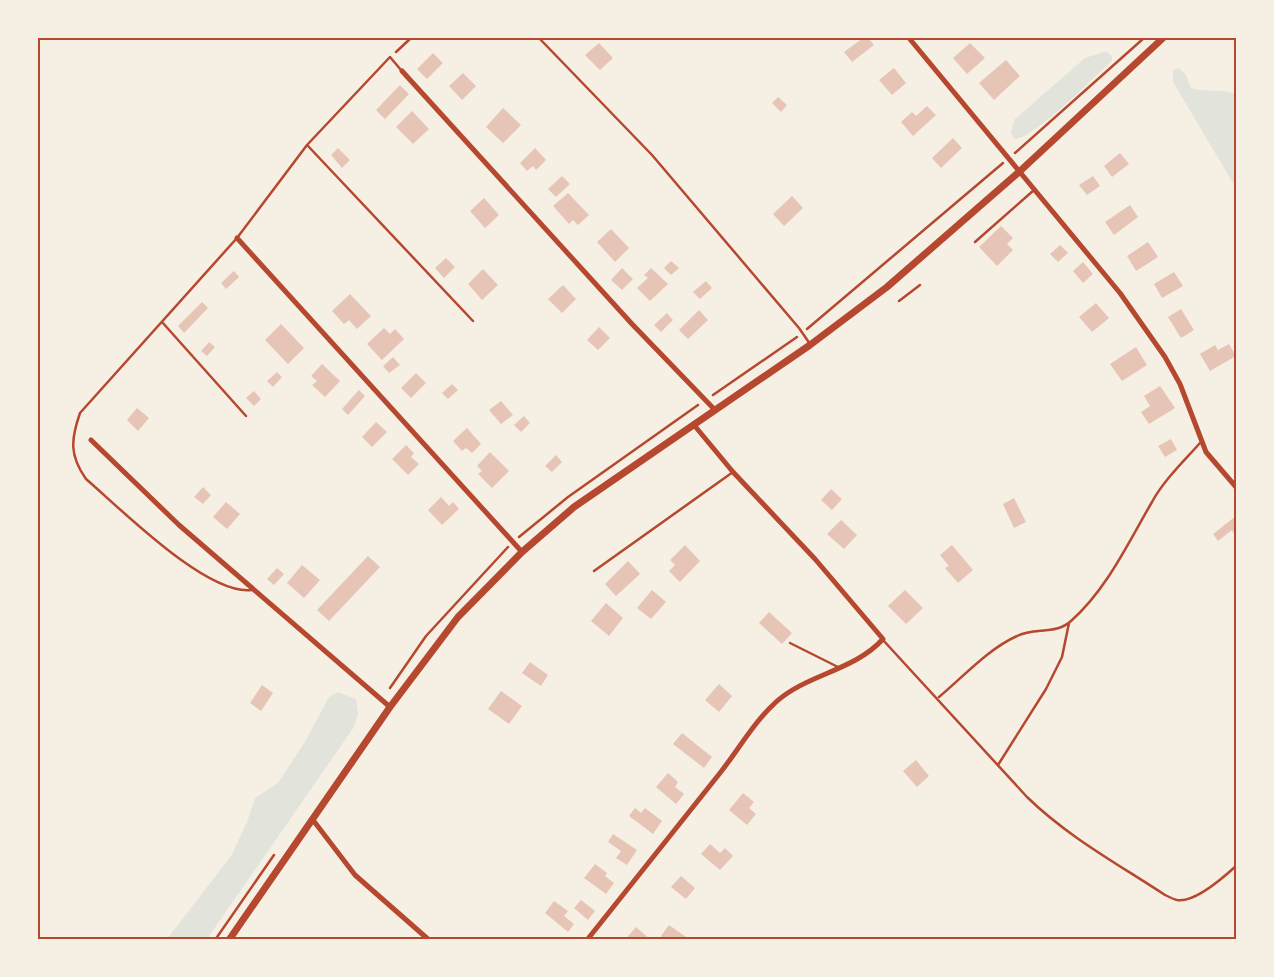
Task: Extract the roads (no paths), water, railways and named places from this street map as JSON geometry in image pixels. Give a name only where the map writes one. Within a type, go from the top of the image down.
[{"type":"street","points":[[909,38],[1120,293],[1165,358],[1180,384],[1200,443],[1236,487]]},
{"type":"street","points":[[229,940],[390,707],[458,617],[522,552],[574,507],[810,345],[887,287],[1019,172],[1163,38]]},
{"type":"street","points":[[402,71],[632,324],[715,410]]},
{"type":"street","points":[[237,238],[522,552]]},
{"type":"street","points":[[587,940],[722,770],[758,720],[794,689],[859,659],[883,639],[815,559],[733,472],[694,425]]},
{"type":"street","points":[[91,440],[179,525],[390,707]]},
{"type":"street","points":[[313,820],[355,875],[429,940]]},
{"type":"lane","points":[[539,38],[652,156],[802,333],[810,345]]},
{"type":"lane","points":[[254,590],[231,590],[193,570],[86,479],[76,465],[73,451],[74,432],[80,413],[237,238],[308,145],[390,57],[402,71]]},
{"type":"lane","points":[[308,145],[474,320]]},
{"type":"lane","points":[[975,242],[1034,190]]},
{"type":"lane","points":[[162,322],[246,416]]},
{"type":"lane","points":[[938,698],[1002,644],[1018,635],[1034,631],[1059,629],[1069,623],[1087,606],[1134,536],[1153,500],[1200,443]]},
{"type":"lane","points":[[594,571],[733,472]]},
{"type":"lane","points":[[998,765],[1046,689],[1062,657],[1069,623]]},
{"type":"lane","points":[[883,639],[1050,819],[1165,895],[1178,900],[1192,897],[1214,885],[1236,866]]},
{"type":"lane","points":[[790,643],[839,667]]}]
